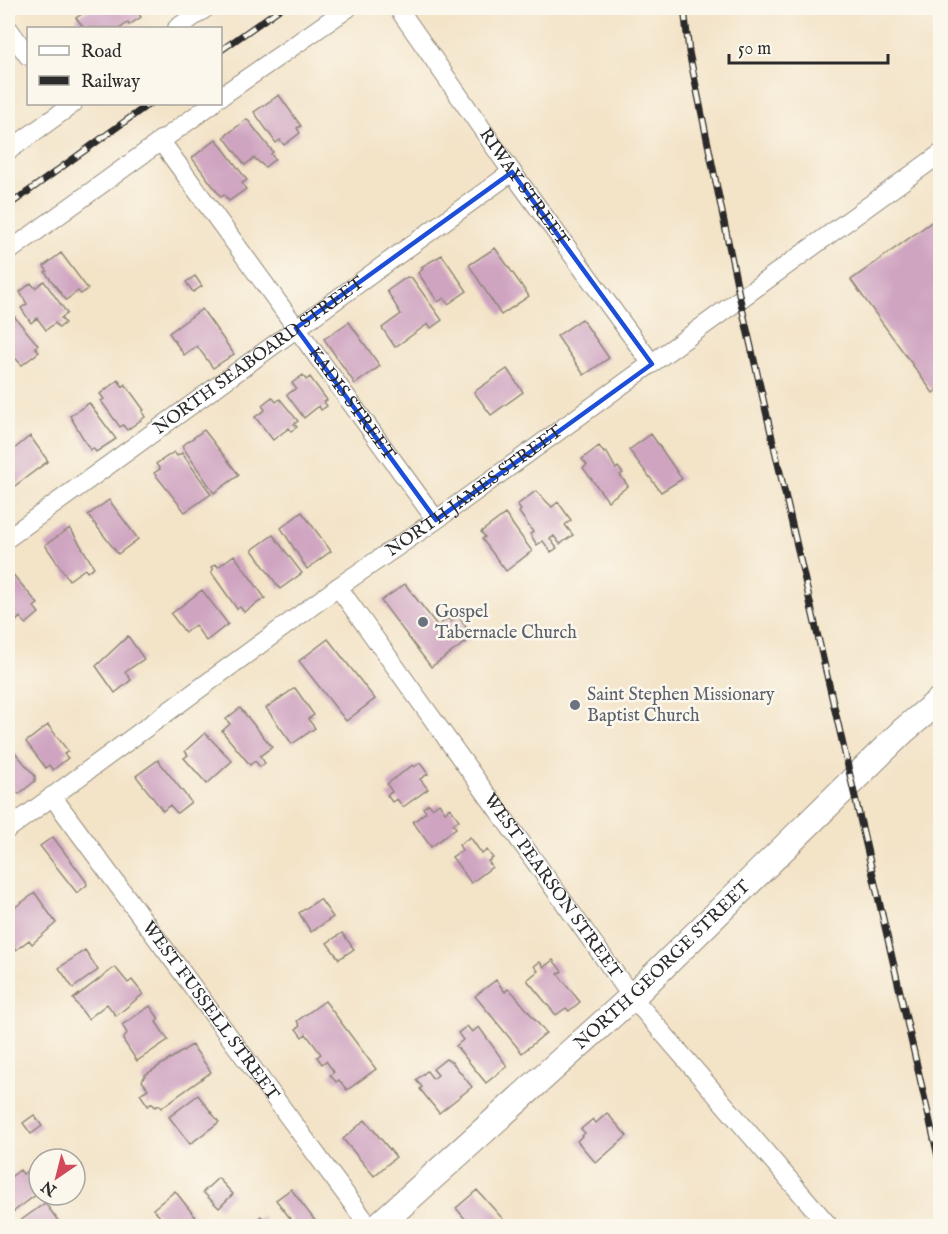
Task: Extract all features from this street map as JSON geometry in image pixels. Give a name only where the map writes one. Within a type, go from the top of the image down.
[{"type":"main road","name":"NORTH GEORGE STREET","points":[[378,1227],[632,997],[903,730],[940,700]]},
{"type":"street","points":[[178,27],[206,8]]},
{"type":"street","points":[[222,96],[348,8]]},
{"type":"street","name":"RIWAY STREET","points":[[398,8],[512,172],[652,364]]},
{"type":"street","points":[[8,28],[27,55]]},
{"type":"street","points":[[8,151],[68,105]]},
{"type":"street","points":[[8,252],[211,105]]},
{"type":"street","name":"KADIS STREET","points":[[160,140],[436,520]]},
{"type":"street","name":"NORTH JAMES STREET","points":[[8,829],[338,587],[436,520],[940,154]]},
{"type":"street","name":"NORTH SEABOARD STREET","points":[[8,538],[512,172]]},
{"type":"street","name":"WEST PEARSON STREET","points":[[338,587],[632,997],[829,1227]]},
{"type":"street","name":"WEST FUSSELL STREET","points":[[52,796],[369,1227]]},
{"type":"highlighted area","points":[[512,172],[652,364],[436,520],[296,328]]},
{"type":"building","points":[[91,8],[135,8],[141,17],[122,27],[83,27],[76,18]]},
{"type":"building","points":[[279,95],[301,126],[297,128],[300,133],[284,145],[280,140],[276,143],[254,112]]},
{"type":"building","points":[[247,119],[273,152],[271,154],[275,159],[265,167],[254,158],[245,165],[224,137]]},
{"type":"building","points":[[216,139],[247,180],[242,183],[246,189],[229,201],[224,195],[221,197],[192,158]]},
{"type":"building","points":[[940,216],[940,388],[933,393],[851,280]]},
{"type":"building","points":[[495,248],[529,296],[501,315],[469,265]]},
{"type":"building","points":[[61,253],[88,289],[81,294],[78,291],[66,300],[45,272],[47,271],[44,266]]},
{"type":"building","points":[[442,255],[467,291],[448,304],[444,298],[438,302],[418,273],[423,269],[421,267]]},
{"type":"building","points":[[195,276],[202,286],[193,292],[186,282]]},
{"type":"building","points":[[407,277],[412,278],[442,320],[431,328],[428,324],[395,347],[382,328],[401,314],[387,291]]},
{"type":"building","points":[[44,281],[67,313],[61,318],[65,323],[59,328],[55,323],[46,330],[37,318],[31,323],[21,308],[27,304],[20,292],[31,283],[35,288]]},
{"type":"building","points":[[8,309],[38,345],[35,347],[39,352],[22,365],[8,351]]},
{"type":"building","points":[[202,309],[234,354],[213,368],[197,346],[184,355],[169,333]]},
{"type":"building","points":[[582,319],[609,358],[584,375],[557,336]]},
{"type":"building","points":[[349,322],[380,366],[355,384],[324,339]]},
{"type":"building","points":[[507,369],[523,392],[491,415],[474,392]]},
{"type":"building","points":[[303,375],[306,380],[310,377],[327,400],[324,402],[327,406],[321,410],[319,406],[304,418],[287,395],[296,388],[292,383]]},
{"type":"building","points":[[118,380],[123,387],[125,384],[144,410],[142,411],[145,417],[127,430],[123,425],[120,427],[101,401],[104,399],[100,394]]},
{"type":"building","points":[[272,397],[276,402],[280,399],[298,421],[294,424],[297,427],[291,431],[289,428],[273,440],[255,417],[265,410],[262,405]]},
{"type":"building","points":[[89,403],[116,439],[96,452],[93,448],[90,450],[70,416]]},
{"type":"building","points":[[204,430],[239,475],[214,493],[182,446]]},
{"type":"building","points":[[651,434],[682,479],[661,492],[629,450]]},
{"type":"building","points":[[30,436],[48,461],[8,491],[8,454]]},
{"type":"building","points":[[599,446],[604,453],[606,451],[616,469],[618,467],[623,473],[620,475],[628,486],[608,501],[583,468],[587,465],[582,459]]},
{"type":"building","points":[[174,452],[177,456],[182,453],[211,494],[185,512],[154,473],[160,469],[156,464]]},
{"type":"building","points":[[536,491],[552,507],[558,502],[571,520],[565,525],[573,535],[560,544],[554,536],[550,539],[557,548],[551,552],[543,541],[537,545],[530,534],[533,532],[519,512],[521,510],[517,505]]},
{"type":"building","points":[[109,500],[138,539],[118,554],[88,515]]},
{"type":"building","points":[[302,512],[331,551],[307,569],[281,528]]},
{"type":"building","points":[[505,514],[532,551],[506,571],[482,539],[485,537],[481,532]]},
{"type":"building","points":[[70,528],[94,567],[87,572],[85,569],[69,580],[45,545]]},
{"type":"building","points":[[273,535],[302,573],[280,589],[252,550]]},
{"type":"building","points":[[234,555],[265,598],[244,612],[240,607],[237,609],[211,572],[213,570],[211,567],[216,564],[218,567]]},
{"type":"building","points":[[9,570],[38,604],[34,607],[39,613],[26,624],[20,617],[8,629]]},
{"type":"building","points":[[405,584],[440,629],[439,625],[448,618],[451,622],[458,616],[473,637],[431,667],[381,601]]},
{"type":"building","points":[[202,590],[228,624],[206,641],[195,625],[185,632],[171,614]]},
{"type":"building","points":[[128,636],[144,659],[125,672],[131,680],[115,693],[96,666]]},
{"type":"building","points":[[328,639],[375,699],[346,721],[299,661]]},
{"type":"building","points":[[295,688],[314,715],[308,719],[315,728],[292,744],[266,708]]},
{"type":"building","points":[[240,708],[272,747],[260,756],[265,763],[260,767],[255,761],[250,765],[222,731],[230,724],[226,719]]},
{"type":"building","points":[[48,725],[68,751],[64,754],[68,758],[53,770],[49,765],[46,768],[26,742]]},
{"type":"building","points":[[205,733],[232,761],[207,784],[184,758],[188,755],[185,751]]},
{"type":"building","points":[[13,750],[35,776],[35,781],[19,794],[8,784],[8,754]]},
{"type":"building","points":[[158,760],[191,802],[177,813],[170,805],[163,811],[136,776]]},
{"type":"building","points":[[420,763],[428,774],[420,779],[428,789],[403,807],[397,799],[392,802],[387,795],[392,792],[387,784],[413,765],[414,767]]},
{"type":"building","points":[[439,803],[445,812],[450,808],[459,820],[453,824],[456,828],[431,847],[413,822],[426,812],[423,808],[429,804],[432,808]]},
{"type":"building","points":[[53,837],[86,881],[87,885],[77,893],[40,846]]},
{"type":"building","points":[[470,837],[482,854],[487,850],[493,858],[488,861],[492,867],[471,883],[452,857],[462,850],[459,845]]},
{"type":"building","points":[[35,893],[56,923],[32,944],[29,940],[16,950],[8,938],[8,905],[11,910]]},
{"type":"building","points":[[320,899],[333,917],[311,932],[299,913]]},
{"type":"building","points":[[342,933],[354,949],[339,959],[327,943]]},
{"type":"building","points":[[85,950],[98,970],[73,988],[59,968]]},
{"type":"building","points":[[553,960],[562,971],[558,974],[580,1002],[569,1011],[566,1008],[556,1015],[527,980],[538,971],[534,966],[540,962],[544,967]]},
{"type":"building","points":[[115,967],[128,983],[132,980],[143,994],[116,1016],[107,1004],[88,1019],[73,999]]},
{"type":"building","points":[[496,980],[505,992],[508,989],[514,994],[546,1033],[522,1053],[475,996]]},
{"type":"building","points":[[325,1001],[376,1069],[347,1090],[339,1080],[336,1082],[330,1075],[334,1072],[326,1061],[322,1064],[317,1057],[321,1054],[306,1034],[302,1037],[296,1029],[300,1026],[297,1021]]},
{"type":"building","points":[[150,1006],[159,1019],[156,1022],[168,1040],[137,1061],[123,1040],[127,1033],[122,1025]]},
{"type":"building","points":[[467,1026],[472,1032],[479,1027],[507,1066],[486,1083],[456,1046],[463,1040],[458,1033]]},
{"type":"building","points":[[192,1045],[211,1072],[161,1108],[159,1105],[155,1107],[152,1103],[148,1106],[140,1094],[148,1089],[142,1081],[145,1075]]},
{"type":"building","points":[[446,1059],[452,1062],[472,1087],[439,1113],[420,1089],[422,1087],[416,1080],[427,1071],[433,1079],[438,1075],[433,1069]]},
{"type":"building","points":[[198,1095],[219,1122],[190,1144],[169,1117]]},
{"type":"building","points":[[607,1113],[627,1136],[596,1163],[577,1141],[585,1133],[581,1129],[593,1119],[596,1123]]},
{"type":"building","points":[[34,1115],[42,1126],[31,1134],[23,1123]]},
{"type":"building","points":[[365,1120],[396,1157],[374,1176],[343,1139]]},
{"type":"building","points":[[20,1170],[23,1174],[27,1171],[27,1202],[13,1212],[8,1205],[8,1179]]},
{"type":"building","points":[[218,1178],[233,1194],[219,1208],[203,1192]]},
{"type":"building","points":[[291,1189],[319,1226],[296,1226],[276,1200]]},
{"type":"building","points":[[477,1190],[509,1226],[471,1226],[456,1208]]},
{"type":"building","points":[[175,1191],[196,1218],[186,1226],[168,1226],[153,1209]]},
{"type":"building","points":[[39,1207],[48,1207],[62,1226],[13,1226]]},
{"type":"building","points":[[261,1216],[269,1226],[247,1226]]},
{"type":"railway","points":[[222,50],[281,8]]},
{"type":"railway","points":[[684,8],[689,52],[740,299],[940,1165]]},
{"type":"railway","points":[[8,206],[148,105]]},
{"type":"place","name":"Gospel Tabernacle Church","points":[[423,622]]},
{"type":"place","name":"Saint Stephen Missionary Baptist Church","points":[[575,705]]}]
